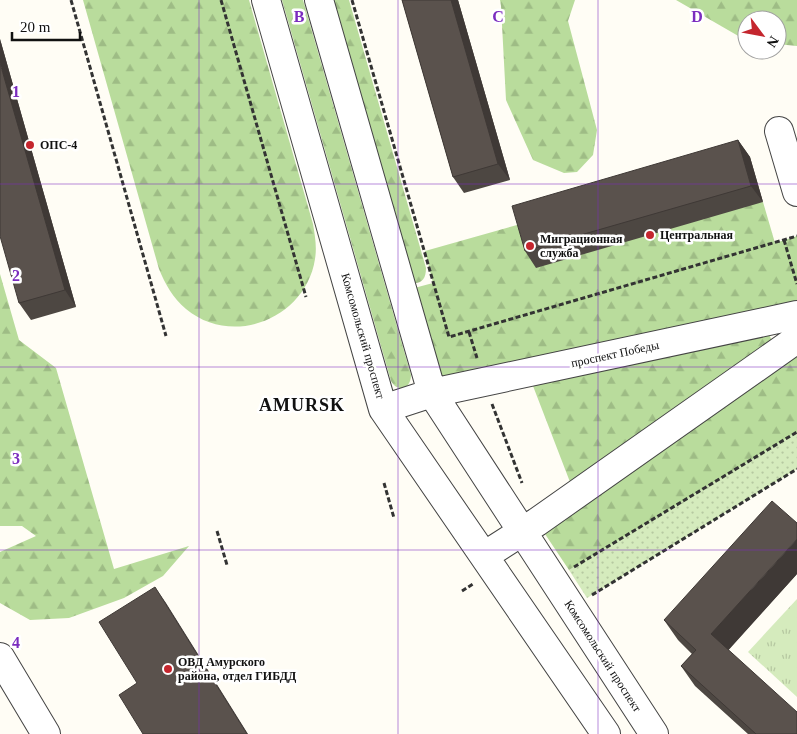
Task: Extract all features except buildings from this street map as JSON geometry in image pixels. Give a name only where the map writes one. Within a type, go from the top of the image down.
[{"type":"street","name":"Комсомольский проспект","points":[[266,0],[384,409],[606,734]]},
{"type":"street","name":"Комсомольский проспект","points":[[319,0],[432,393],[654,734]]},
{"type":"street","points":[[779,131],[797,192]]},
{"type":"street","name":"проспект Победы","points":[[384,409],[432,393],[797,315]]},
{"type":"street","points":[[484,556],[523,532],[797,339]]},
{"type":"street","points":[[0,656],[46,734]]},
{"type":"path","points":[[71,0],[166,336]]},
{"type":"path","points":[[221,0],[306,297]]},
{"type":"path","points":[[352,0],[449,337],[797,236]]},
{"type":"path","points":[[784,240],[797,284]]},
{"type":"path","points":[[484,382],[523,485]]},
{"type":"path","points":[[569,570],[797,432]]},
{"type":"path","points":[[587,598],[797,469]]},
{"type":"path","points":[[384,484],[394,518]]},
{"type":"path","points":[[217,531],[227,565]]},
{"type":"green space","points":[[83,0],[249,0],[313,224],[315,237],[315,259],[309,280],[298,297],[283,311],[265,321],[245,326],[225,326],[205,320],[186,309],[170,290],[159,269]]},
{"type":"green space","points":[[282,0],[303,0],[411,375],[409,384],[404,388],[397,387],[391,381]]},
{"type":"green space","points":[[323,0],[349,0],[426,268],[421,282],[411,283]]},
{"type":"green space","points":[[500,0],[575,0],[568,21],[597,130],[593,155],[577,172],[564,173],[533,160],[506,100]]},
{"type":"green space","points":[[676,0],[797,0],[797,46],[787,45],[787,10],[737,10],[737,35]]},
{"type":"green space","points":[[763,202],[775,243],[797,236],[797,315],[763,323],[778,352],[797,339],[797,432],[569,570],[537,522],[575,495],[528,373],[432,393],[403,291],[433,283],[425,251],[524,223]]},
{"type":"green space","points":[[0,274],[19,340],[56,368],[114,569],[189,546],[163,576],[124,598],[69,618],[30,620],[0,603],[0,552],[36,536],[22,526],[0,526]]},
{"type":"green space","points":[[797,432],[797,469],[587,598],[569,570]]},
{"type":"green space","points":[[797,599],[797,697],[748,652]]},
{"type":"place","name":"ОПС-4","points":[[30,145]]},
{"type":"place","name":"Центральная","points":[[650,235]]},
{"type":"place","name":"Миграционная служба","points":[[530,246]]},
{"type":"place","name":"ОВД Амурского района, отдел ГИБДД","points":[[168,669]]},
{"type":"district","name":"AMURSK","points":[[302,405]]}]
